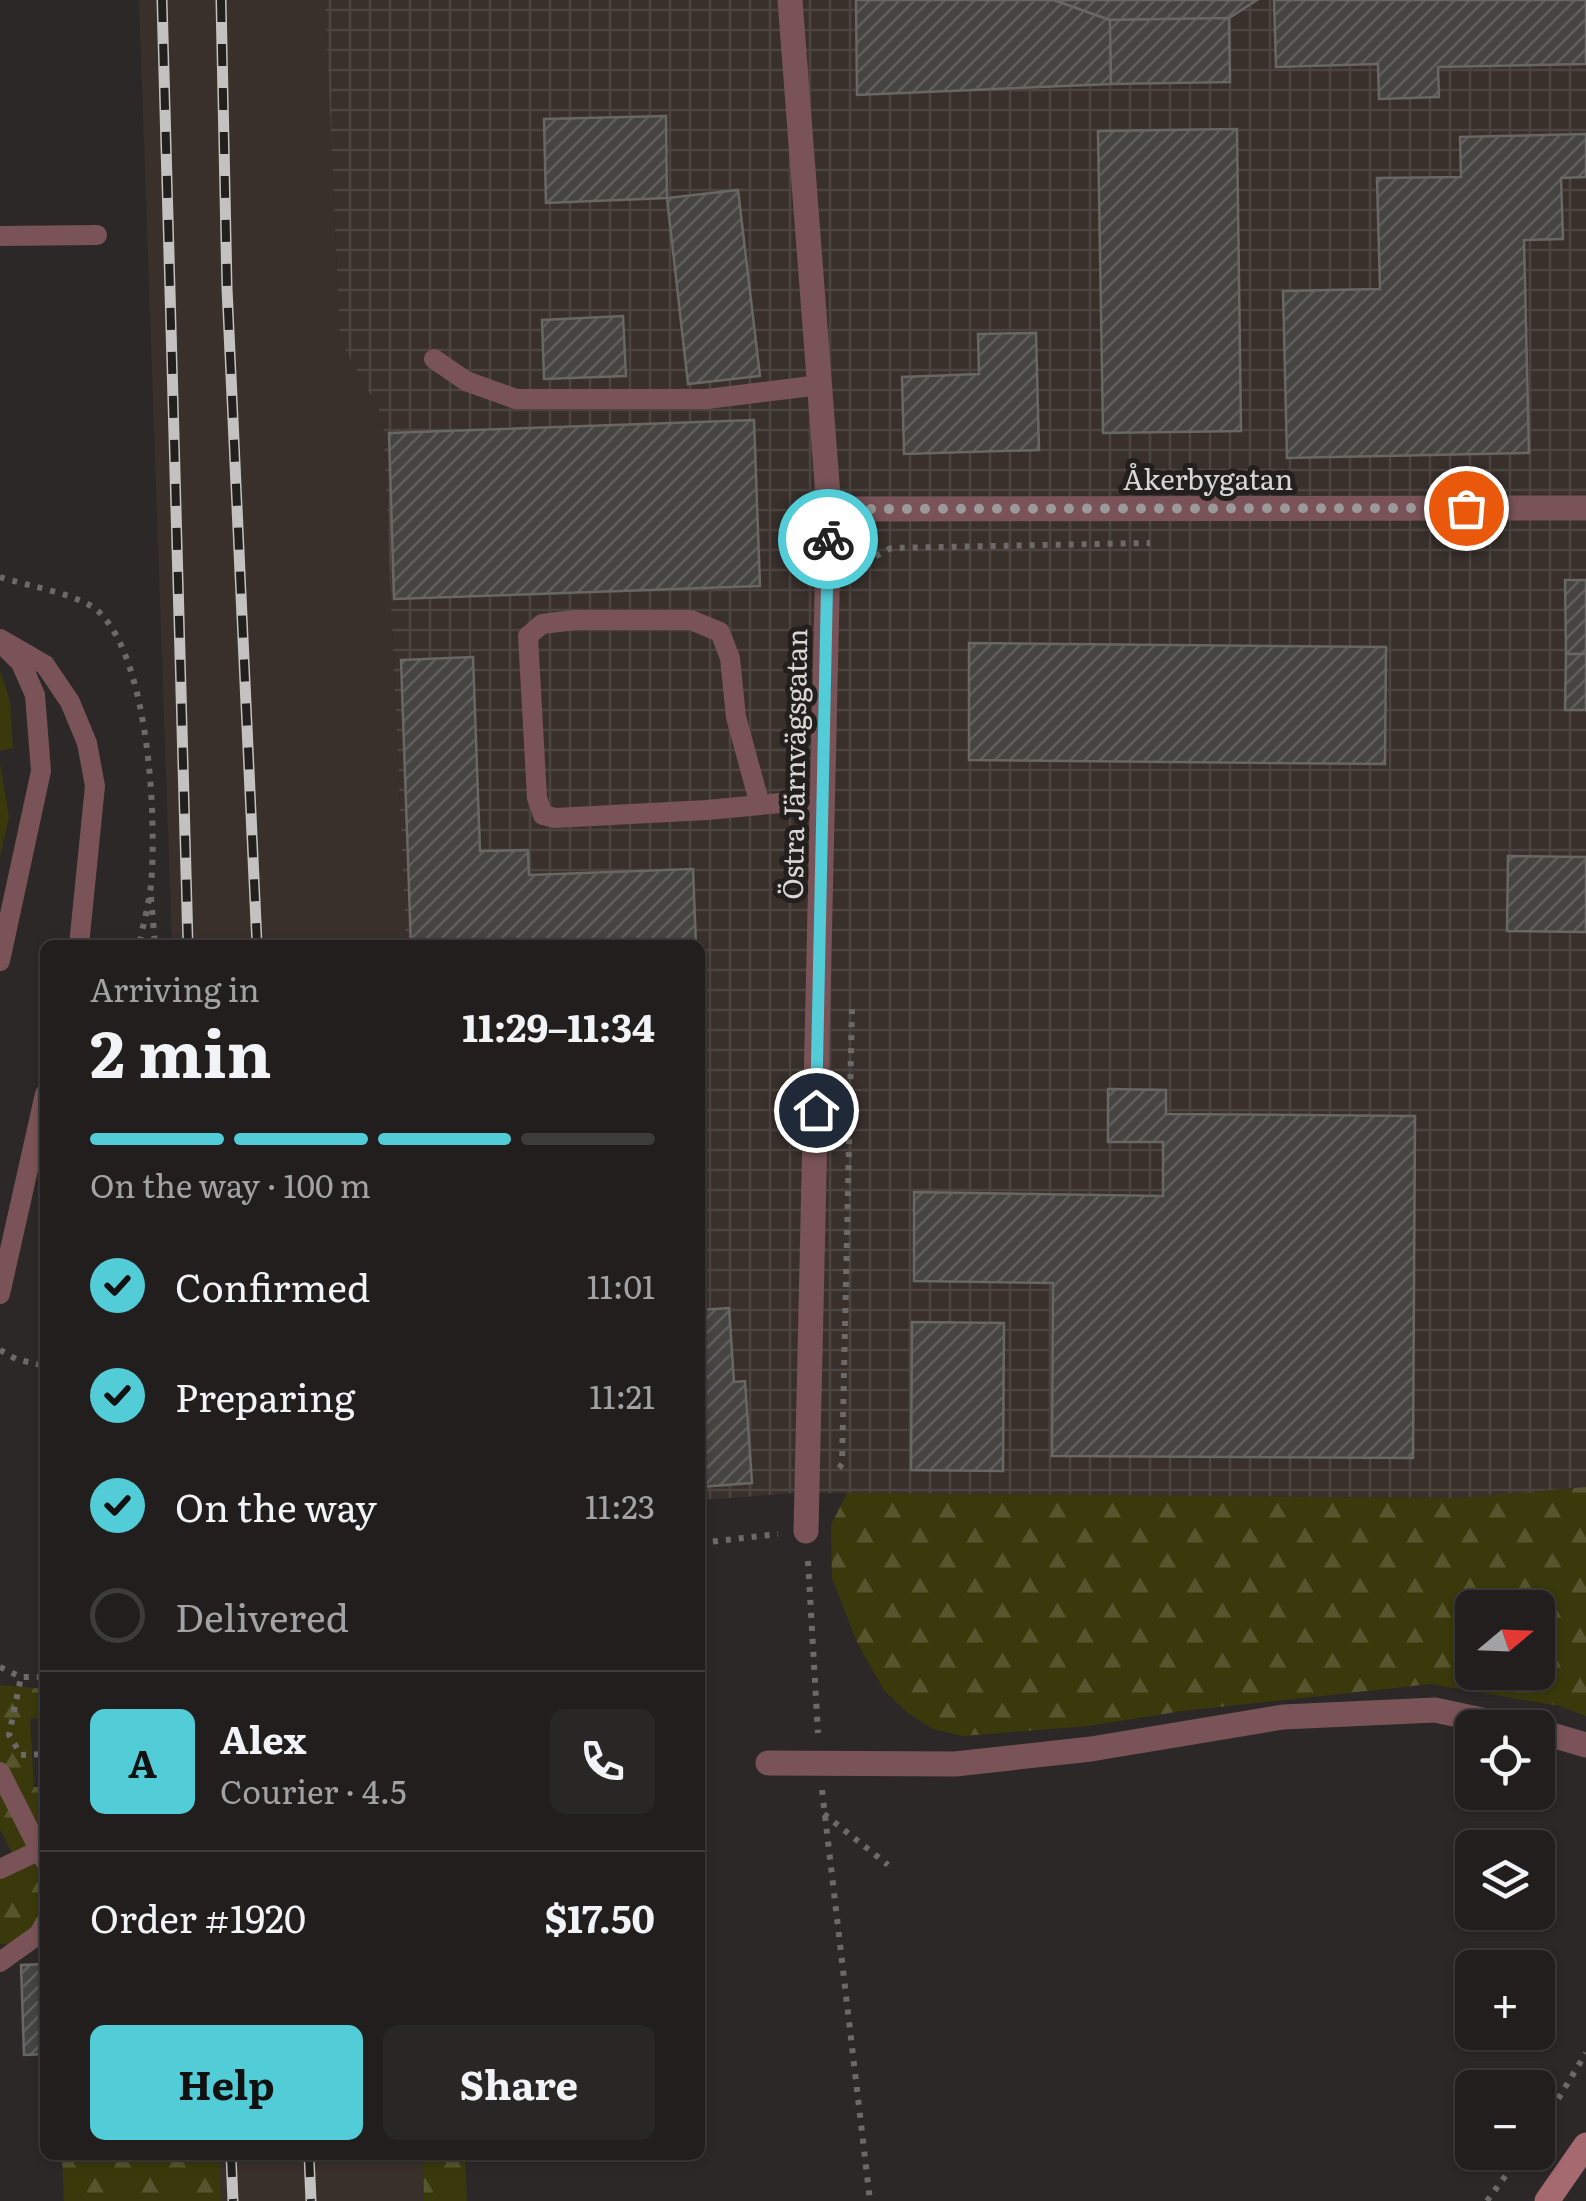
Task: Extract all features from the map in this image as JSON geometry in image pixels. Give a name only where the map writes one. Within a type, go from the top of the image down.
[{"type":"main road","points":[[1547,2201],[1586,2145]]},
{"type":"street","name":"Östra Järnvägsgatan","points":[[790,0],[829,509],[806,1531]]},
{"type":"street","name":"Åkerbygatan","points":[[829,509],[1586,508]]},
{"type":"street","points":[[768,1762],[955,1764],[1091,1750],[1302,1716],[1435,1710],[1455,1714]]},
{"type":"street","points":[[1555,1736],[1586,1745]]},
{"type":"lane","points":[[0,236],[97,236]]},
{"type":"lane","points":[[434,359],[466,381],[516,398],[707,399],[820,385]]},
{"type":"lane","points":[[760,805],[736,717],[730,658],[720,632],[691,620],[575,620],[542,624],[528,636],[537,798],[543,815],[574,817],[760,805],[822,798]]},
{"type":"lane","points":[[0,640],[45,665],[70,702],[86,743],[95,786],[80,940]]},
{"type":"lane","points":[[0,640],[20,663],[35,695],[42,771],[0,961]]},
{"type":"lane","points":[[0,1294],[40,1116]]},
{"type":"lane","points":[[0,1772],[40,1852]]},
{"type":"lane","points":[[0,1870],[40,1857]]},
{"type":"lane","points":[[0,1962],[40,1932]]},
{"type":"path","points":[[856,582],[866,564],[891,548],[1168,543]]},
{"type":"path","points":[[0,577],[82,602],[98,611],[118,637],[135,685],[146,745],[155,940]]},
{"type":"path","points":[[140,940],[150,885]]},
{"type":"path","points":[[807,1500],[842,1464],[852,987]]},
{"type":"path","points":[[0,1350],[40,1365]]},
{"type":"path","points":[[705,1542],[806,1531],[824,1814],[870,2201]]},
{"type":"path","points":[[0,1667],[21,1677],[40,1676]]},
{"type":"path","points":[[21,1677],[9,1735],[22,1755]]},
{"type":"path","points":[[824,1814],[888,1865]]},
{"type":"path","points":[[1555,2104],[1586,2053]]},
{"type":"path","points":[[1487,2201],[1510,2170]]},
{"type":"shaded area","points":[[139,0],[325,0],[340,340],[383,417],[406,940],[172,940]]},
{"type":"shaded area","points":[[325,0],[1586,0],[1586,1487],[1462,1498],[797,1493],[705,1500],[705,940],[406,940],[383,417],[340,340]]},
{"type":"shaded area","points":[[219,2160],[423,2160],[424,2201],[221,2201]]},
{"type":"green space","points":[[0,670],[10,701],[13,748],[0,751]]},
{"type":"green space","points":[[0,763],[9,817],[0,857]]},
{"type":"green space","points":[[1586,1487],[1586,1716],[1560,1706],[1466,1690],[1555,1690],[1555,1590],[1455,1590],[1455,1688],[1431,1684],[1182,1711],[1088,1726],[963,1736],[933,1729],[908,1713],[884,1690],[857,1642],[832,1578],[831,1525],[847,1493],[1462,1498]]},
{"type":"green space","points":[[0,1685],[40,1689],[40,1718],[30,1719],[34,1787],[40,1787],[40,1942],[0,1944],[0,1862],[13,1855],[0,1829]]},
{"type":"green space","points":[[62,2160],[219,2160],[221,2201],[64,2201]]},
{"type":"green space","points":[[423,2160],[465,2160],[467,2201],[424,2201]]},
{"type":"building","points":[[856,0],[1054,0],[1110,20],[1111,84],[857,95]]},
{"type":"building","points":[[1054,0],[1257,0],[1229,18],[1110,20]]},
{"type":"building","points":[[1274,0],[1586,0],[1586,64],[1438,67],[1439,97],[1379,99],[1378,64],[1276,67]]},
{"type":"building","points":[[1229,18],[1230,82],[1111,84],[1110,20]]},
{"type":"building","points":[[666,116],[667,198],[546,203],[544,119]]},
{"type":"building","points":[[1237,129],[1241,431],[1103,433],[1098,131]]},
{"type":"building","points":[[1586,134],[1586,177],[1561,178],[1563,239],[1524,240],[1529,453],[1287,458],[1283,291],[1380,289],[1377,178],[1461,177],[1460,137]]},
{"type":"building","points":[[738,190],[760,376],[688,384],[667,198]]},
{"type":"building","points":[[623,316],[626,376],[544,379],[542,320]]},
{"type":"building","points":[[1036,333],[1039,450],[904,454],[902,377],[979,374],[978,334]]},
{"type":"building","points":[[754,420],[760,586],[394,599],[389,433]]},
{"type":"building","points":[[1565,580],[1586,580],[1586,654],[1566,654]]},
{"type":"building","points":[[969,643],[1386,647],[1385,764],[969,760]]},
{"type":"building","points":[[1566,654],[1586,654],[1586,710],[1565,710]]},
{"type":"building","points":[[473,657],[480,851],[528,850],[529,875],[693,869],[696,940],[411,940],[401,660]]},
{"type":"building","points":[[1508,856],[1586,857],[1586,932],[1507,931]]},
{"type":"building","points":[[1108,1089],[1166,1090],[1166,1114],[1415,1116],[1413,1458],[1052,1456],[1053,1283],[914,1281],[914,1192],[1163,1196],[1163,1142],[1108,1142]]},
{"type":"building","points":[[729,1308],[734,1382],[745,1381],[752,1483],[705,1487],[705,1310]]},
{"type":"building","points":[[912,1322],[1004,1323],[1003,1471],[911,1470]]},
{"type":"building","points":[[40,1964],[40,2054],[24,2055],[21,1965]]},
{"type":"railway","points":[[162,0],[188,940]]},
{"type":"railway","points":[[221,0],[227,288],[257,940]]},
{"type":"railway","points":[[231,2160],[233,2201]]},
{"type":"railway","points":[[309,2160],[311,2201]]},
{"type":"way so far","points":[[828,539],[829,509],[1466,508]]},
{"type":"route","points":[[816,1110],[828,539]]}]
